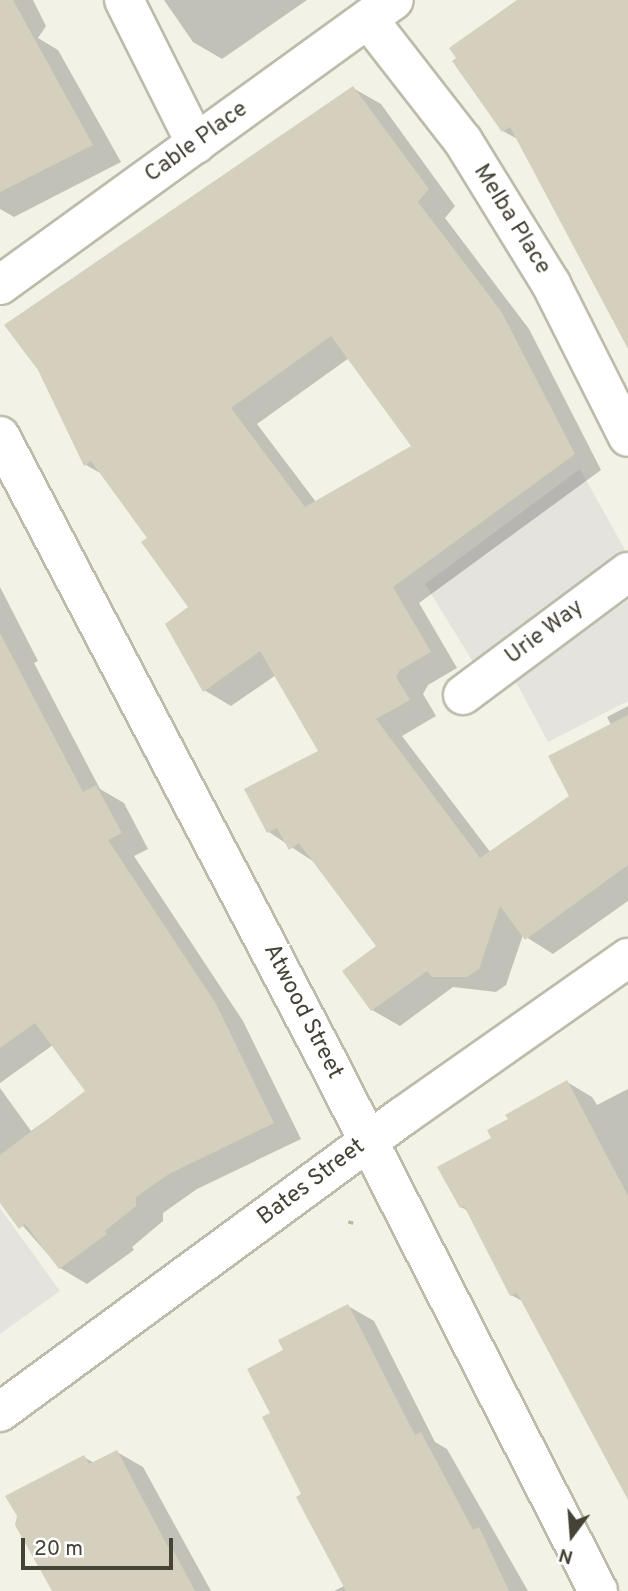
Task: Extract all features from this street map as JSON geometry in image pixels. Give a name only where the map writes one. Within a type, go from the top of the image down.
[{"type":"street","points":[[124,0],[196,144]]},
{"type":"street","name":"Cable Place","points":[[0,285],[381,10]]},
{"type":"street","name":"Melba Place","points":[[381,10],[551,284],[628,437]]},
{"type":"street","name":"Atwood Street","points":[[0,436],[598,1591]]},
{"type":"street","name":"Urie Way","points":[[463,695],[628,572]]},
{"type":"street","name":"Bates Street","points":[[0,1412],[367,1142],[626,964]]},
{"type":"shaded area","points":[[580,469],[625,550],[473,662],[425,584]]},
{"type":"shaded area","points":[[628,600],[628,701],[548,742],[515,680]]},
{"type":"shaded area","points":[[0,1208],[60,1291],[0,1334]]},
{"type":"building","points":[[0,0],[13,0],[93,145],[0,192]]},
{"type":"building","points":[[517,0],[628,0],[628,349],[510,127],[502,132],[452,61],[456,58],[449,48]]},
{"type":"building","points":[[353,86],[429,189],[418,202],[501,311],[575,454],[393,587],[431,652],[400,670],[396,677],[410,700],[376,719],[480,858],[569,796],[548,756],[628,715],[628,865],[525,940],[500,906],[479,969],[467,977],[432,977],[427,971],[371,1011],[342,971],[376,946],[299,843],[289,850],[277,828],[267,833],[244,789],[318,751],[260,651],[203,692],[165,624],[188,607],[141,542],[147,538],[91,461],[84,466],[38,370],[4,325]],"holes":[[[331,336],[411,446],[305,507],[231,408]]]},
{"type":"building","points":[[0,633],[83,792],[96,785],[122,833],[108,840],[216,1004],[274,1123],[169,1174],[136,1197],[136,1206],[105,1231],[107,1234],[59,1269],[25,1224],[19,1229],[0,1203],[0,1155],[85,1091],[35,1023],[0,1048]]},
{"type":"building","points":[[567,1080],[628,1196],[628,1500],[517,1293],[510,1296],[464,1206],[460,1208],[437,1167],[491,1138],[487,1130],[508,1119],[505,1115]]},
{"type":"building","points":[[348,1304],[415,1435],[421,1432],[473,1530],[479,1527],[509,1591],[346,1591],[296,1497],[301,1494],[262,1417],[270,1413],[247,1369],[283,1350],[278,1340]]},
{"type":"building","points":[[117,1450],[168,1547],[171,1546],[195,1591],[52,1591],[15,1525],[17,1516],[5,1496],[84,1455],[89,1464]]}]
